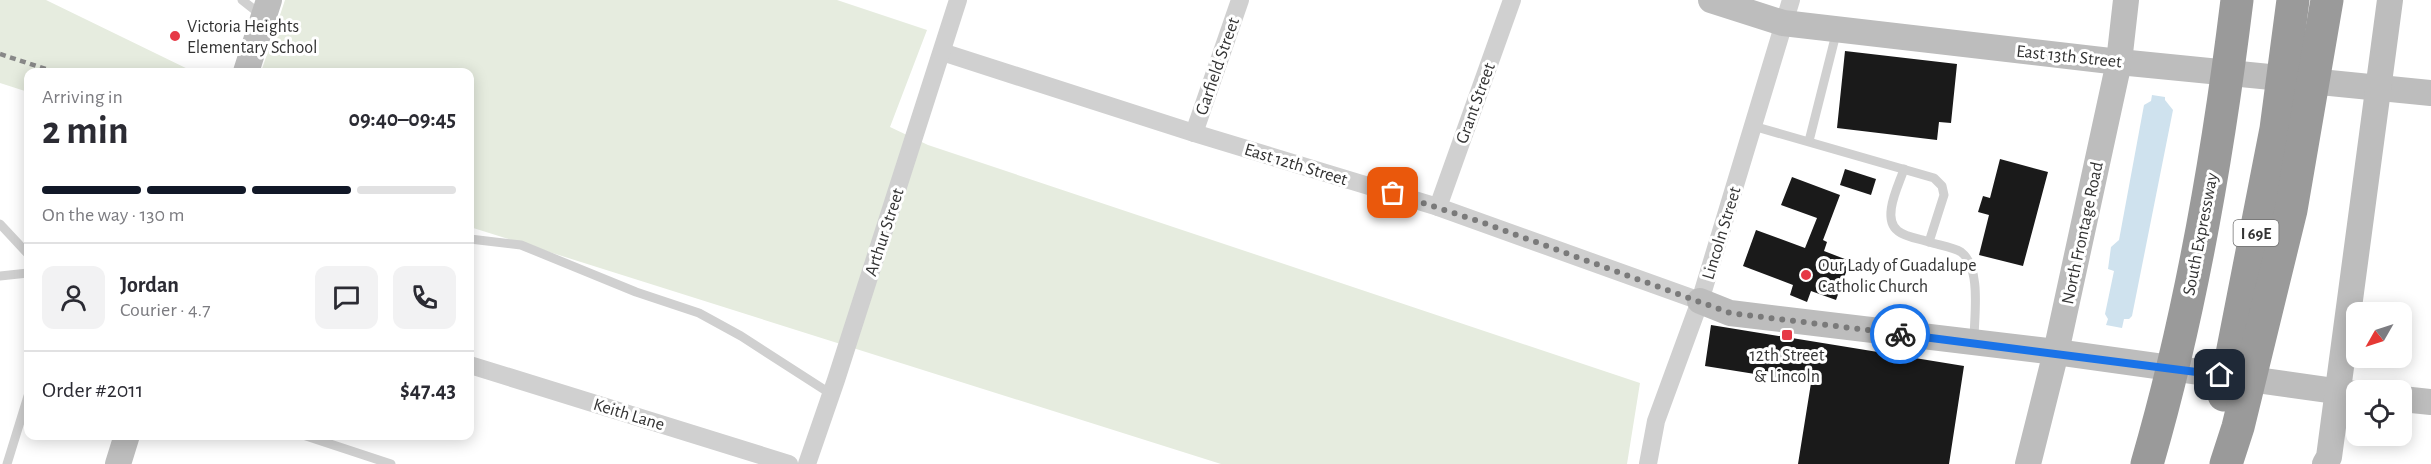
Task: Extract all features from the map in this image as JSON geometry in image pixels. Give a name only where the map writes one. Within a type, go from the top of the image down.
[{"type":"highway","points":[[2213,170],[2219,0]]},
{"type":"highway","name":"South Expressway","points":[[2147,464],[2184,319],[2213,170],[2238,0]]},
{"type":"highway","name":"I 69E","points":[[2207,464],[2218,425],[2276,129],[2293,0]]},
{"type":"highway","points":[[2226,464],[2238,427],[2291,210],[2327,0]]},
{"type":"main road","name":"East 13th Street","points":[[1712,0],[1787,11],[1838,29],[2119,62],[2431,93]]},
{"type":"main road","name":"North Frontage Road","points":[[2028,464],[2056,352],[2119,62],[2126,0]]},
{"type":"main road","points":[[2348,380],[2390,0]]},
{"type":"main road","points":[[247,68],[266,8]]},
{"type":"main road","name":"East 12th Street","points":[[1700,301],[1730,313],[2056,352],[2346,393]]},
{"type":"main road","points":[[2327,462],[2346,396]]},
{"type":"main road","points":[[2412,400],[2431,402]]},
{"type":"main road","points":[[118,464],[125,440]]},
{"type":"street","name":"Arthur Street","points":[[807,464],[958,0]]},
{"type":"street","name":"Garfield Street","points":[[1194,133],[1240,0]]},
{"type":"street","name":"Grant Street","points":[[1438,207],[1512,0]]},
{"type":"street","name":"Lincoln Street","points":[[1648,464],[1656,421],[1700,301],[1787,11]]},
{"type":"street","name":"East 12th Street","points":[[942,52],[1194,133],[1438,207],[1700,301]]},
{"type":"street","name":"Keith Lane","points":[[474,366],[789,464]]},
{"type":"lane","points":[[242,0],[266,8]]},
{"type":"lane","points":[[1809,141],[1838,29]]},
{"type":"lane","points":[[1753,126],[1934,178],[1942,186],[1944,195],[1929,242]]},
{"type":"lane","points":[[1904,169],[1890,215],[1892,225],[1899,232],[1960,252],[1971,265],[1975,283],[1974,342]]},
{"type":"lane","points":[[0,224],[24,250]]},
{"type":"lane","points":[[474,240],[521,246],[636,292],[699,312],[831,394]]},
{"type":"lane","points":[[0,276],[24,273]]},
{"type":"lane","points":[[7,464],[24,409]]},
{"type":"lane","points":[[318,440],[391,464]]},
{"type":"shaded area","points":[[0,0],[46,0],[186,68],[24,68],[24,91],[0,83]]},
{"type":"shaded area","points":[[285,0],[837,0],[927,30],[890,127],[928,145],[1640,383],[1627,464],[1221,464],[474,228],[474,68],[262,68]]},
{"type":"water","points":[[2152,95],[2165,97],[2173,110],[2132,316],[2124,319],[2122,328],[2106,325],[2108,319],[2105,314],[2114,271],[2108,269],[2111,247],[2119,240],[2144,105],[2151,101]]},
{"type":"building","points":[[1845,51],[1957,64],[1951,123],[1939,122],[1937,140],[1837,128]]},
{"type":"building","points":[[2000,159],[2048,172],[2023,266],[1979,255],[1989,215],[1978,212],[1983,196],[1990,198]]},
{"type":"building","points":[[1845,169],[1876,179],[1871,195],[1840,185]]},
{"type":"building","name":"Our Lady of Guadalupe Catholic Church","points":[[1792,177],[1840,195],[1823,240],[1827,242],[1824,251],[1850,261],[1836,300],[1811,291],[1807,302],[1790,295],[1793,285],[1743,266],[1756,230],[1805,248],[1817,218],[1781,205]]},
{"type":"building","points":[[1711,325],[1964,366],[1949,464],[1798,464],[1811,383],[1705,366]]},
{"type":"railway","points":[[0,54],[43,68]]},
{"type":"way so far","points":[[1393,193],[1481,222],[1730,313],[1900,334]]},
{"type":"place","name":"Victoria Heights Elementary School","points":[[175,36]]},
{"type":"place","name":"Our Lady of Guadalupe Catholic Church","points":[[1806,275]]},
{"type":"place","name":"12th Street & Lincoln","points":[[1787,335]]},
{"type":"route","points":[[1900,334],[2056,352],[2220,375]]}]
